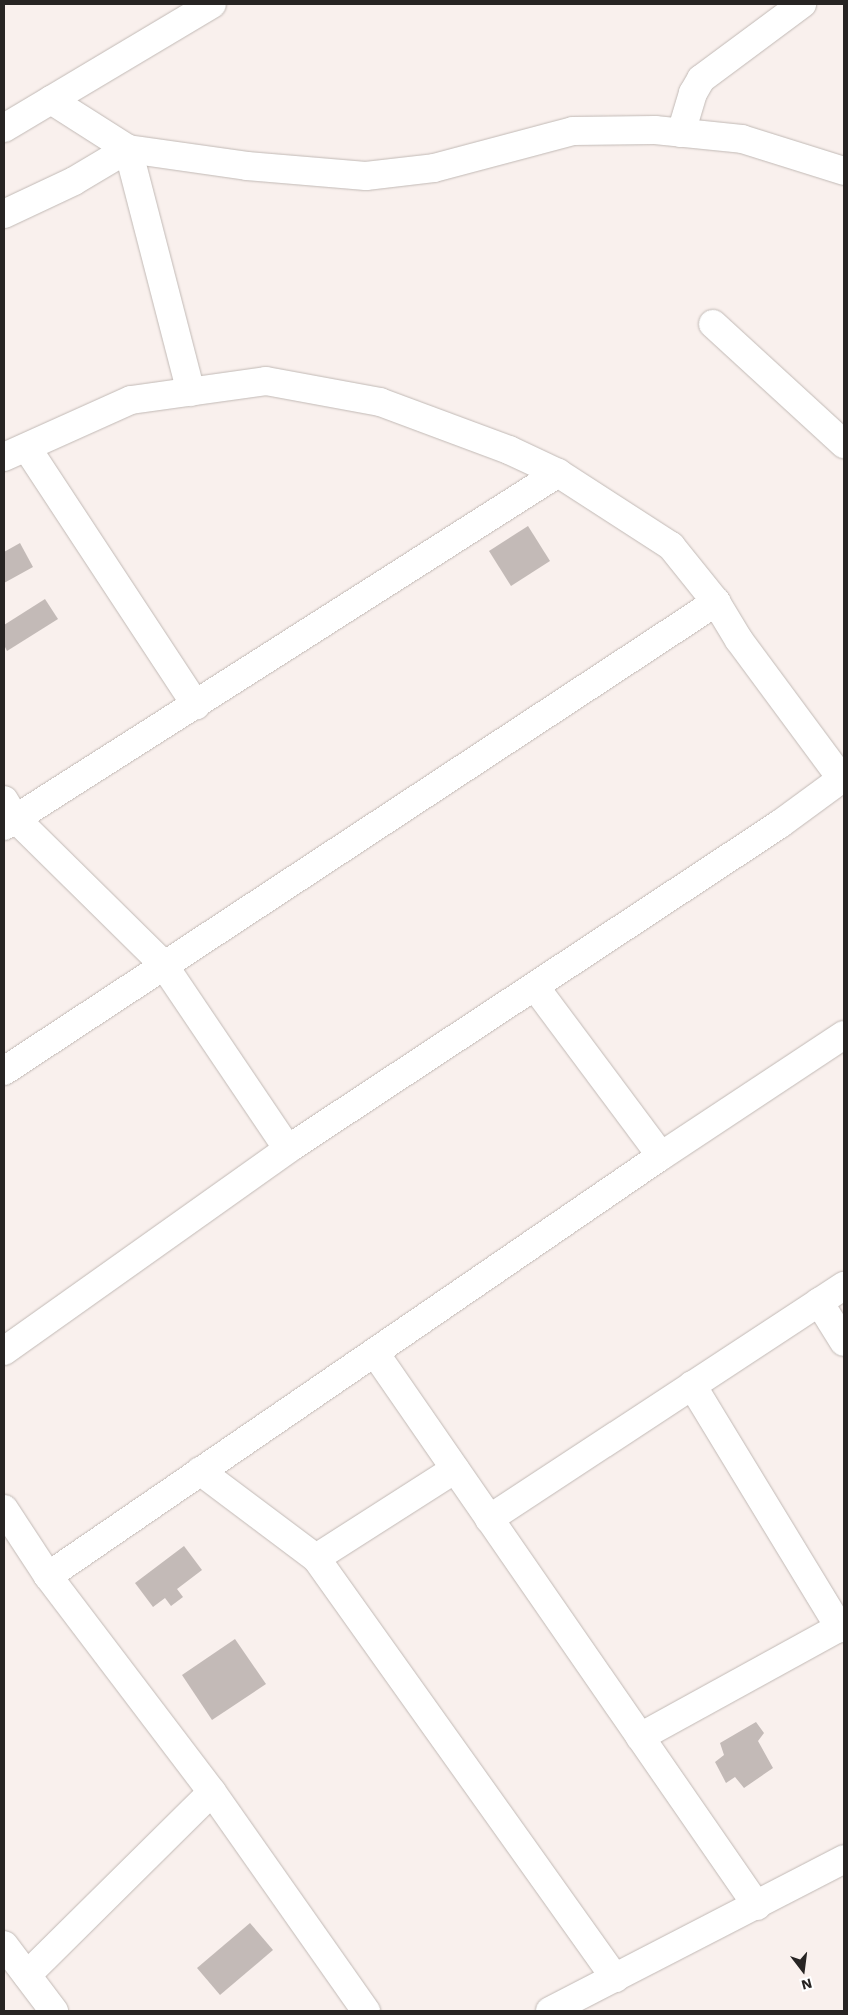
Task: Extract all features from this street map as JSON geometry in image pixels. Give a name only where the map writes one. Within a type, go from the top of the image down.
[{"type":"street","points":[[4,128],[212,4]]},
{"type":"street","points":[[681,133],[693,93],[701,79],[802,4]]},
{"type":"street","points":[[51,100],[128,149],[247,166],[366,176],[434,168],[573,131],[655,130],[742,139],[844,171]]},
{"type":"street","points":[[4,214],[74,181],[128,149]]},
{"type":"street","points":[[128,149],[191,392]]},
{"type":"street","points":[[713,324],[844,444]]},
{"type":"street","points":[[4,1351],[288,1149],[536,988],[780,824],[843,778],[739,640],[716,602],[671,546],[558,473],[509,450],[380,402],[266,381],[131,400],[15,453],[196,705]]},
{"type":"street","points":[[288,1149],[163,964],[8,815],[196,705],[558,473]]},
{"type":"street","points":[[4,1071],[163,964],[716,602]]},
{"type":"street","points":[[536,988],[661,1156]]},
{"type":"street","points":[[48,1576],[661,1156],[844,1035]]},
{"type":"street","points":[[490,1519],[844,1286]]},
{"type":"street","points":[[819,1302],[844,1342]]},
{"type":"street","points":[[374,1353],[757,1906]]},
{"type":"street","points":[[640,1737],[842,1626],[692,1386]]},
{"type":"street","points":[[316,1558],[455,1469]]},
{"type":"street","points":[[200,1471],[316,1558],[615,1978]]},
{"type":"street","points":[[4,1509],[48,1576],[212,1792],[366,2011]]},
{"type":"street","points":[[27,1975],[212,1792]]},
{"type":"street","points":[[550,2011],[757,1906],[844,1859]]},
{"type":"street","points":[[4,1945],[54,2011]]},
{"type":"building","points":[[528,526],[550,561],[511,586],[489,551]]},
{"type":"building","points":[[20,543],[33,567],[4,583],[4,552]]},
{"type":"building","points":[[45,599],[58,619],[7,651],[4,645],[4,625]]},
{"type":"building","points":[[184,1546],[202,1570],[177,1589],[183,1597],[171,1606],[165,1598],[153,1607],[135,1583]]},
{"type":"building","points":[[235,1639],[266,1684],[212,1720],[182,1675]]},
{"type":"building","points":[[756,1722],[764,1733],[758,1741],[773,1768],[744,1788],[735,1777],[726,1783],[715,1762],[724,1755],[720,1743]]},
{"type":"building","points":[[250,1923],[273,1950],[220,1995],[197,1968]]}]
